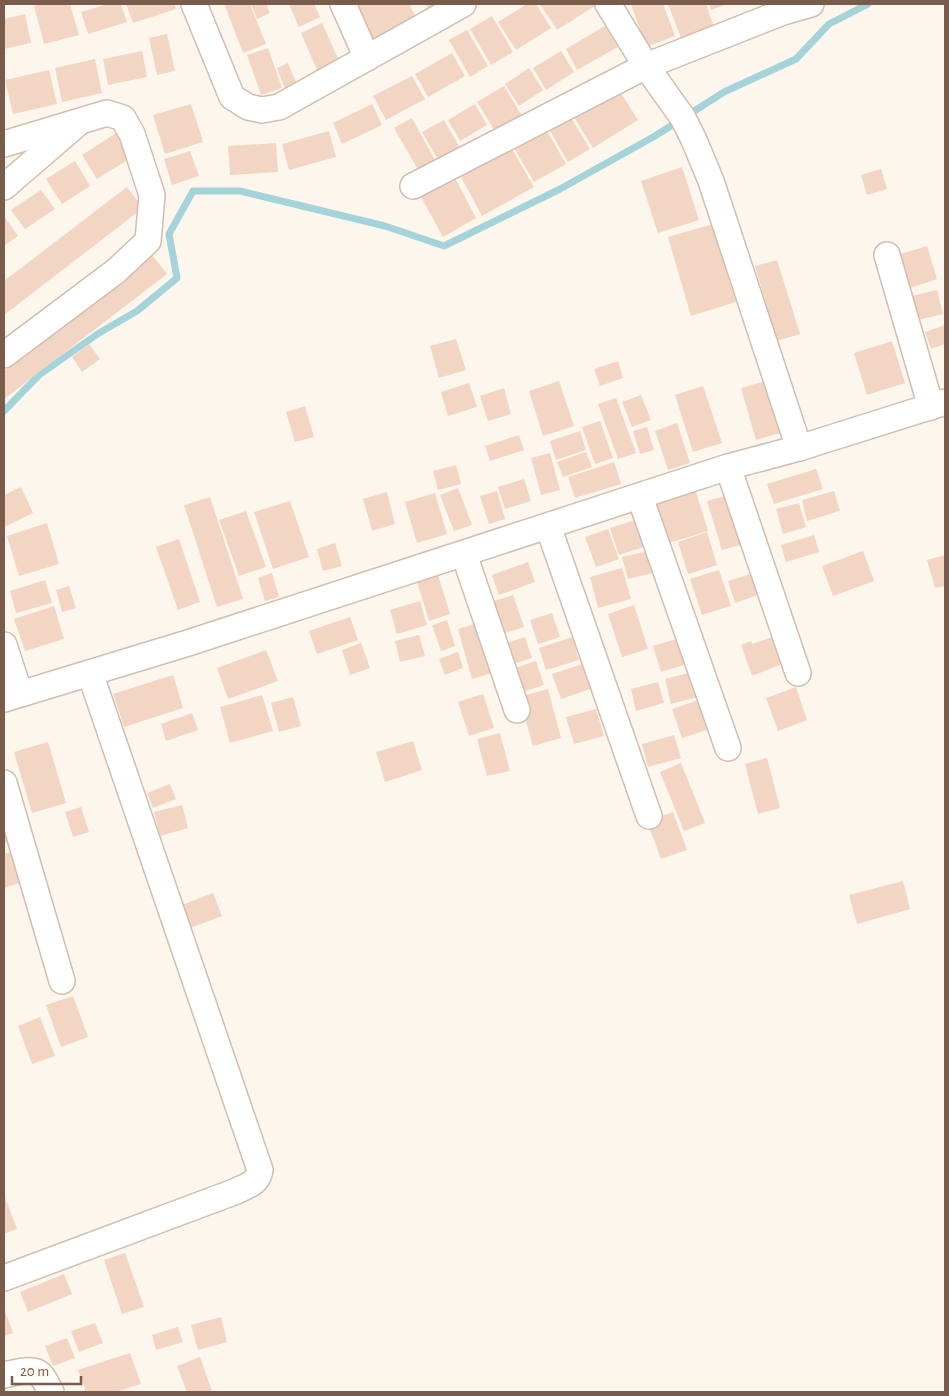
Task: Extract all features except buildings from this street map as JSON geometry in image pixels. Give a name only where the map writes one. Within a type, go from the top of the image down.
[{"type":"street","points":[[194,4],[232,97],[248,107],[262,110],[279,107],[463,4]]},
{"type":"street","points":[[343,4],[366,58]]},
{"type":"street","points":[[608,4],[646,66],[683,118],[694,140],[711,181],[799,448]]},
{"type":"street","points":[[413,186],[646,66],[783,12],[811,4]]},
{"type":"street","points":[[4,144],[107,113],[123,118],[132,134],[152,195],[148,241],[116,271],[4,355]]},
{"type":"street","points":[[4,187],[82,120]]},
{"type":"street","points":[[4,645],[12,696],[188,643],[728,467],[799,448],[938,405],[887,255]]},
{"type":"street","points":[[728,467],[798,673]]},
{"type":"street","points":[[640,496],[728,748]]},
{"type":"street","points":[[548,526],[649,816]]},
{"type":"street","points":[[464,554],[517,710]]},
{"type":"street","points":[[4,1278],[234,1192],[256,1181],[260,1170],[90,673]]},
{"type":"street","points":[[4,783],[62,981]]},
{"type":"street","points":[[4,1375],[29,1371],[36,1372],[41,1375],[51,1392]]},
{"type":"waterway","points":[[4,411],[39,375],[99,333],[137,311],[177,278],[169,234],[193,191],[240,191],[385,226],[444,246],[560,189],[655,136],[724,92],[796,59],[829,24],[868,4]]}]
